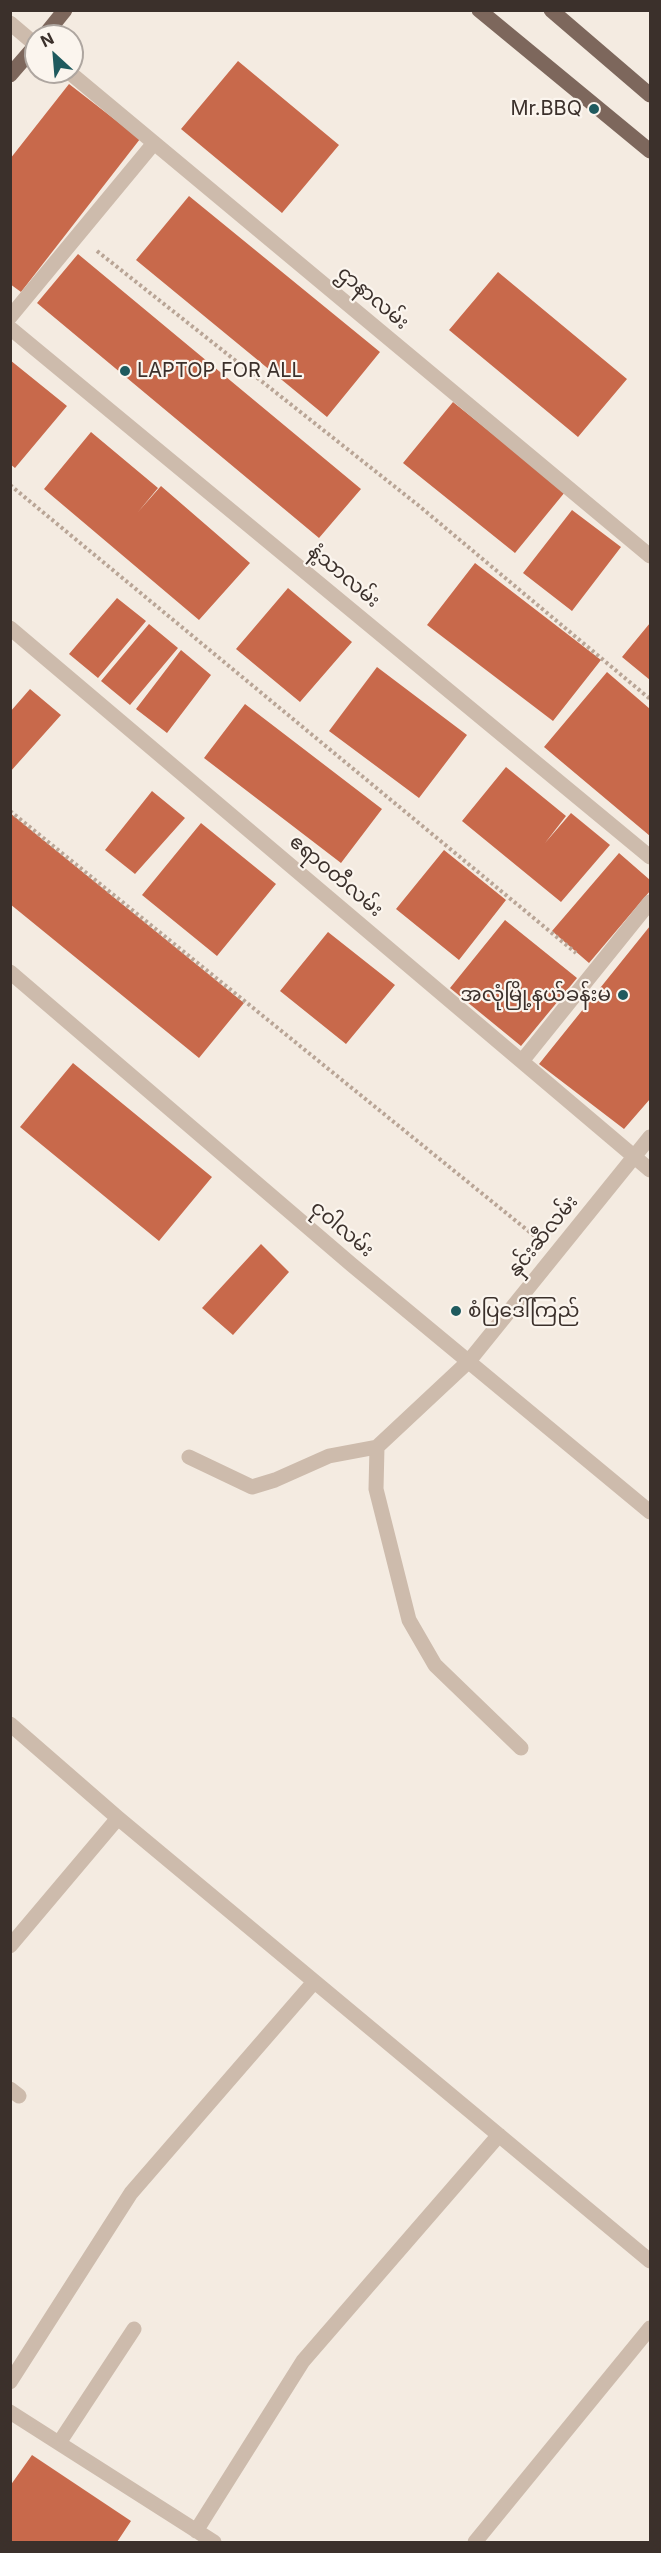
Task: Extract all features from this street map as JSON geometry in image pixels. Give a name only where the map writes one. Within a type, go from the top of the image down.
[{"type":"main road","points":[[54,24],[65,10]]},
{"type":"main road","points":[[479,10],[651,152]]},
{"type":"main road","points":[[551,10],[651,95]]},
{"type":"main road","points":[[10,75],[24,59]]},
{"type":"street","points":[[10,23],[24,35]]},
{"type":"street","name":"ဌာနာလမ်း","points":[[83,84],[651,556]]},
{"type":"street","points":[[10,317],[154,143]]},
{"type":"street","name":"နံ့သာလမ်း","points":[[10,328],[651,857]]},
{"type":"street","name":"ဧရာဝတီလမ်း","points":[[10,628],[522,1061],[633,1158],[651,1170]]},
{"type":"street","points":[[522,1061],[651,902]]},
{"type":"street","name":"ငုဝါလမ်း","points":[[10,972],[352,1265],[651,1512]]},
{"type":"street","name":"နှင်းဆီလမ်း","points":[[376,1447],[469,1361],[651,1137]]},
{"type":"street","points":[[189,1457],[252,1487],[275,1480],[329,1456],[376,1447],[376,1489],[409,1620],[435,1665],[521,1748]]},
{"type":"street","points":[[10,1724],[118,1818],[651,2261]]},
{"type":"street","points":[[10,1946],[118,1818]]},
{"type":"street","points":[[10,2382],[131,2193],[314,1982]]},
{"type":"street","points":[[196,2531],[303,2361],[499,2135]]},
{"type":"street","points":[[475,2542],[651,2328]]},
{"type":"street","points":[[59,2443],[134,2329]]},
{"type":"street","points":[[12,2417],[59,2443],[214,2542]]},
{"type":"path","points":[[77,236],[418,505],[651,699]]},
{"type":"path","points":[[10,485],[595,969]]},
{"type":"path","points":[[10,811],[556,1253]]},
{"type":"building","points":[[238,61],[339,145],[282,213],[181,129]]},
{"type":"building","points":[[69,84],[140,139],[21,292],[10,284],[10,159]]},
{"type":"building","points":[[189,196],[380,352],[327,417],[136,260]]},
{"type":"building","points":[[78,254],[361,489],[319,538],[37,303]]},
{"type":"building","points":[[498,272],[627,379],[578,437],[449,330]]},
{"type":"building","points":[[10,360],[67,406],[15,468],[10,464]]},
{"type":"building","points":[[453,402],[565,492],[515,553],[403,463]]},
{"type":"building","points":[[91,432],[158,488],[138,512],[161,486],[250,563],[199,620],[44,489]]},
{"type":"building","points":[[572,510],[621,547],[572,611],[523,573]]},
{"type":"building","points":[[475,563],[601,660],[553,721],[427,625]]},
{"type":"building","points":[[288,588],[352,642],[300,702],[236,649]]},
{"type":"building","points":[[117,598],[146,621],[98,678],[69,654]]},
{"type":"building","points":[[650,623],[650,680],[622,657]]},
{"type":"building","points":[[149,624],[178,648],[130,705],[101,681]]},
{"type":"building","points":[[181,650],[211,675],[167,733],[136,709]]},
{"type":"building","points":[[377,667],[467,735],[419,798],[329,731]]},
{"type":"building","points":[[607,672],[650,709],[650,836],[544,747]]},
{"type":"building","points":[[30,689],[61,715],[10,772],[10,712]]},
{"type":"building","points":[[245,704],[382,809],[341,863],[204,758]]},
{"type":"building","points":[[506,767],[566,816],[545,843],[571,813],[610,845],[561,902],[462,821]]},
{"type":"building","points":[[152,791],[185,818],[135,874],[105,850]]},
{"type":"building","points":[[10,813],[244,1003],[199,1058],[10,904]]},
{"type":"building","points":[[201,823],[276,884],[217,956],[142,895]]},
{"type":"building","points":[[444,850],[506,900],[459,960],[396,909]]},
{"type":"building","points":[[619,853],[650,880],[650,891],[589,963],[552,931]]},
{"type":"building","points":[[505,920],[577,978],[521,1046],[450,988]]},
{"type":"building","name":"အလုံမြို့နယ်ခန်းမ","points":[[650,926],[650,1099],[624,1129],[539,1064]]},
{"type":"building","points":[[328,932],[395,985],[346,1044],[280,991]]},
{"type":"building","points":[[73,1063],[212,1177],[159,1241],[20,1127]]},
{"type":"building","points":[[261,1244],[289,1272],[233,1335],[202,1308]]},
{"type":"building","points":[[32,2455],[131,2521],[117,2542],[10,2542],[10,2486]]},
{"type":"place","name":"Mr.BBQ","points":[[594,109]]},
{"type":"place","name":"LAPTOP FOR ALL","points":[[125,371]]},
{"type":"place","name":"အလုံမြို့နယ်ခန်းမ","points":[[623,995]]},
{"type":"place","name":"စံပြဒေါ်ကြည်","points":[[456,1311]]}]
